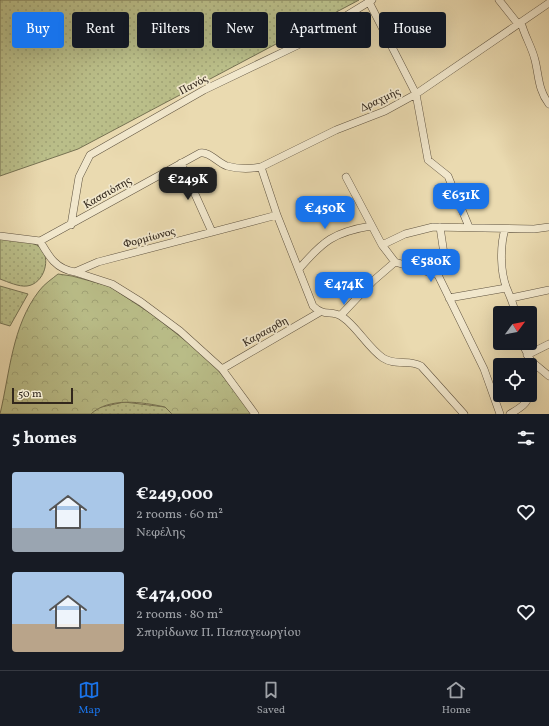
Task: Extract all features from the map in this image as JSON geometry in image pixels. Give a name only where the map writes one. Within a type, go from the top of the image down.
[{"type":"street","points":[[499,0],[520,23],[535,60],[541,92],[549,104]]},
{"type":"street","points":[[370,1],[416,94],[426,156],[431,163],[448,176],[469,227]]},
{"type":"street","name":"Πανός","points":[[71,225],[79,177],[90,155],[204,90],[300,44],[370,1]]},
{"type":"street","name":"Δραχμής","points":[[206,153],[227,166],[246,169],[261,167],[336,130],[385,111],[416,94],[549,3]]},
{"type":"street","name":"Κασσιόπης","points":[[40,241],[180,163],[200,153],[206,153]]},
{"type":"street","points":[[180,163],[212,232]]},
{"type":"street","points":[[261,167],[277,215],[313,306],[320,312],[341,315],[383,358],[396,362],[415,362],[421,366],[462,413]]},
{"type":"street","points":[[346,177],[382,245],[395,262],[438,275]]},
{"type":"street","name":"Φορμίωνος","points":[[75,272],[98,262],[277,215]]},
{"type":"street","points":[[299,269],[323,243],[340,232],[372,226]]},
{"type":"street","points":[[440,227],[444,254],[439,265],[438,275],[488,378],[500,414]]},
{"type":"street","points":[[382,245],[414,231],[440,227],[534,230],[549,227]]},
{"type":"street","points":[[505,229],[502,252],[506,288],[513,306]]},
{"type":"street","points":[[0,236],[40,241],[51,259],[59,267],[112,284],[141,302],[180,331],[222,369],[255,414]]},
{"type":"street","points":[[341,315],[373,281],[395,262]]},
{"type":"street","points":[[449,298],[506,288]]},
{"type":"street","points":[[511,298],[549,290]]},
{"type":"street","name":"Καρααρθη","points":[[222,369],[320,312]]},
{"type":"street","points":[[527,355],[549,344]]},
{"type":"street","points":[[525,350],[528,358]]},
{"type":"street","points":[[537,368],[549,376]]},
{"type":"street","points":[[510,414],[526,402]]},
{"type":"green space","points":[[0,0],[359,0],[336,12],[276,12],[276,44],[78,149],[0,176]]},
{"type":"green space","points":[[0,238],[27,242],[40,247],[44,252],[46,264],[42,276],[38,281],[27,286],[21,286],[0,279]]},
{"type":"green space","points":[[58,274],[72,276],[109,286],[153,315],[211,361],[252,414],[172,414],[165,407],[126,402],[107,405],[91,414],[0,414],[13,350],[23,319],[39,291]]},
{"type":"green space","points":[[0,286],[28,294],[10,326],[0,323]]},
{"type":"green space","points":[[124,402],[165,407],[172,414],[91,414],[97,408]]}]
